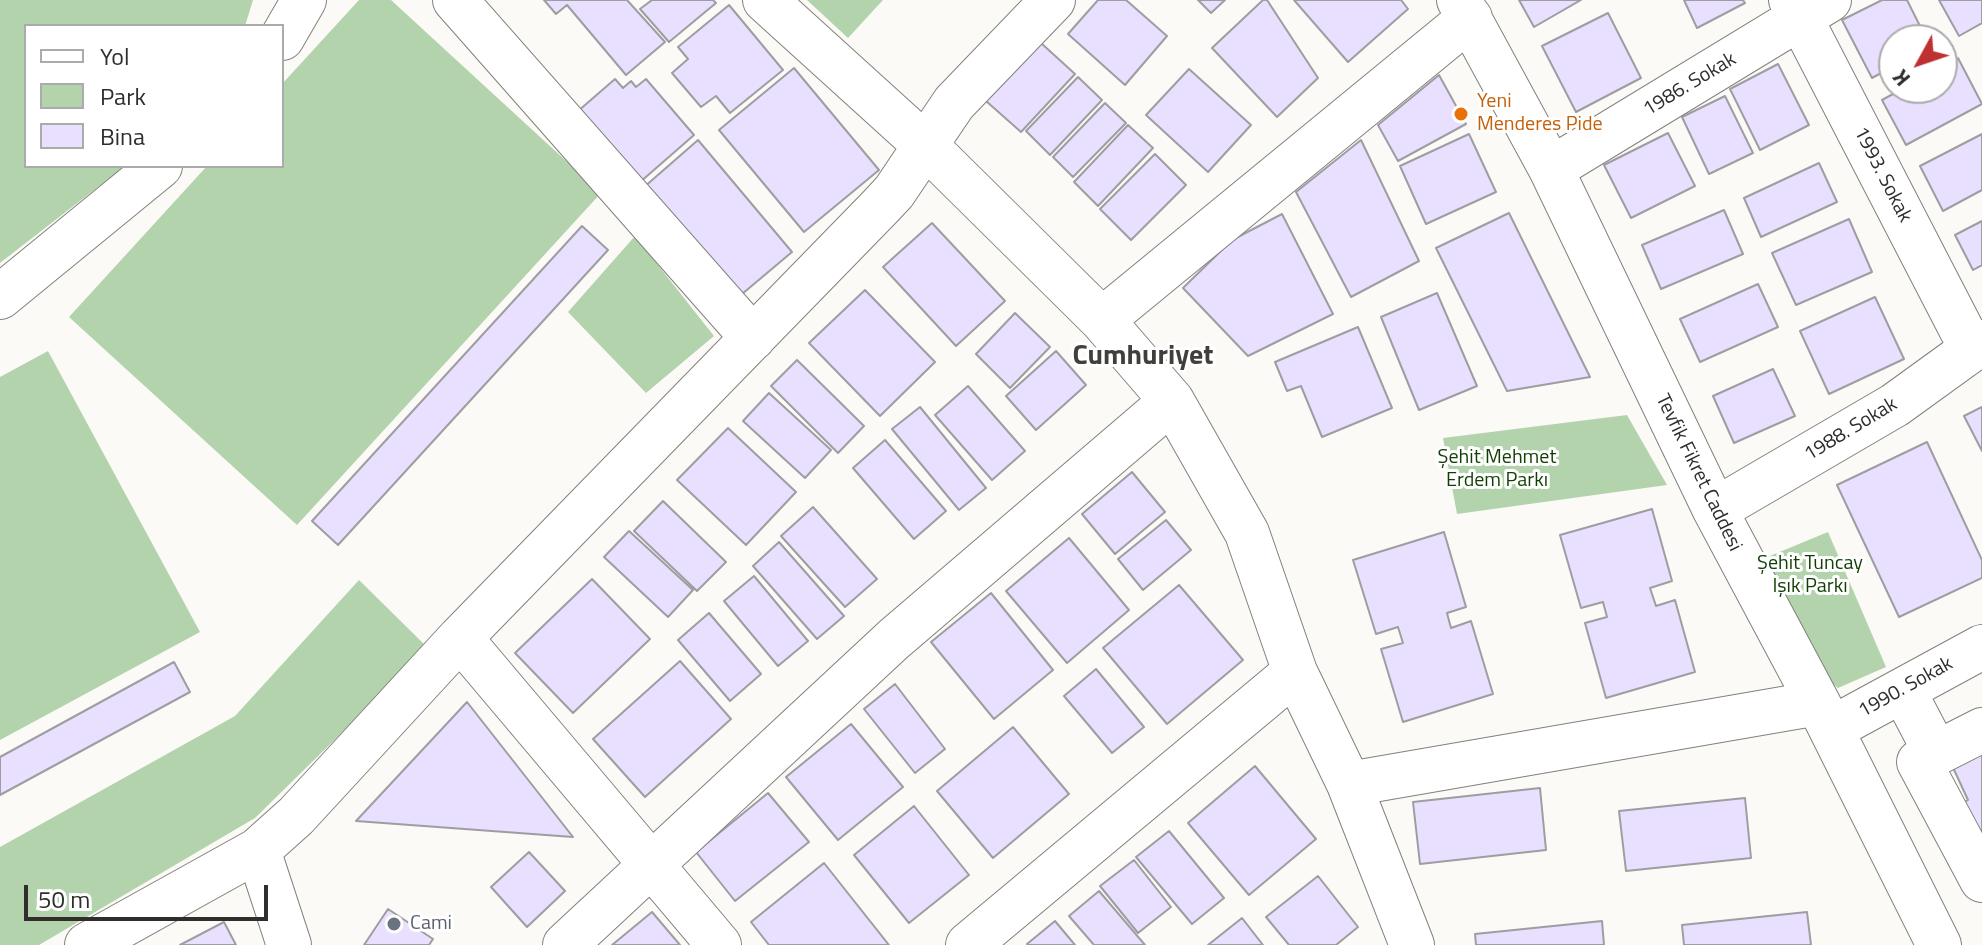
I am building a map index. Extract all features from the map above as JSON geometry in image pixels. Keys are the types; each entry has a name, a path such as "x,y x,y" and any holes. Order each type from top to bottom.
{"street":[{"path":"284,35 304,0"},
{"path":"455,0 753,338"},
{"path":"765,0 926,146 1102,320 1172,401 1247,533 1295,672 1349,784 1407,943"},
{"path":"87,945 258,850 296,816 460,638 894,192 954,103 1053,0"},
{"name":"1986. Sokak","path":"1551,169 1807,6"},
{"name":"1993. Sokak","path":"1807,6 1977,346"},
{"path":"1102,320 1464,9"},
{"name":"Tevfik Fikret Caddesi","path":"1464,9 1551,169 1715,510 1824,716 1939,945"},
{"path":"0,297 158,168"},
{"name":"1988. Sokak","path":"1715,510 1895,405 1977,346"},
{"path":"565,945 894,639 1172,401"},
{"path":"460,638 719,945"},
{"name":"1990. Sokak","path":"1349,784 1824,716 1903,690 1982,647"},
{"path":"968,945 1295,672"},
{"path":"1903,690 1936,753"},
{"path":"1982,730 1919,762 1982,880"},
{"path":"258,850 289,945"}],"green space":[{"path":"0,0 253,0 246,24 24,24 24,168 122,168 0,263"},
{"path":"359,0 391,0 601,193 297,525 69,317 205,168 284,168 284,82"},
{"path":"807,0 883,0 848,38"},
{"path":"635,236 714,336 646,393 568,312"},
{"path":"48,351 200,632 0,740 0,377"},
{"name":"Şehit Mehmet Erdem Parkı","path":"1627,415 1667,485 1457,514 1443,438"},
{"name":"Şehit Tuncay Işık Parkı","path":"1828,532 1886,667 1838,688 1823,677 1765,558"},
{"path":"359,580 428,648 255,818 39,945 0,945 0,847 235,716"}],"building":[{"path":"544,0 627,0 665,42 626,75 567,5 556,14"},
{"path":"652,0 713,0 716,3 669,42 640,9"},
{"path":"1098,0 1126,0 1167,36 1125,85 1068,34"},
{"path":"1198,0 1225,0 1211,13"},
{"path":"1263,0 1267,0 1318,78 1277,117 1212,48"},
{"path":"1294,0 1401,0 1408,9 1348,62"},
{"path":"1519,0 1581,0 1534,27"},
{"path":"1684,0 1743,0 1745,3 1697,28"},
{"path":"1882,0 1907,0 1919,24 1878,24 1878,75 1872,78 1842,20"},
{"path":"1939,0 1982,0 1982,23 1959,36 1958,24 1952,24"},
{"path":"729,5 783,70 730,113 716,96 701,107 672,73 688,59 678,47"},
{"path":"1608,13 1641,78 1576,112 1542,46"},
{"path":"1041,43 1075,74 1021,132 986,101"},
{"path":"1958,58 1982,104 1906,145 1884,104 1958,104"},
{"path":"1778,64 1809,125 1760,150 1730,89"},
{"path":"794,68 879,170 804,232 719,130"},
{"path":"1189,69 1251,125 1208,172 1146,115"},
{"path":"1439,75 1466,124 1398,161 1378,125"},
{"path":"1078,77 1102,100 1050,155 1026,131"},
{"path":"615,79 623,88 631,81 636,87 646,79 694,135 631,190 570,118"},
{"path":"1725,96 1753,153 1709,174 1682,117"},
{"path":"1105,103 1126,123 1073,177 1053,157"},
{"path":"1128,125 1153,148 1098,206 1074,182"},
{"path":"1668,133 1695,186 1631,218 1604,165"},
{"path":"1469,134 1496,192 1426,224 1400,166"},
{"path":"1982,134 1982,190 1943,211 1920,166"},
{"path":"698,140 792,252 729,305 635,195"},
{"path":"1361,140 1419,261 1351,297 1296,192"},
{"path":"1155,154 1186,185 1131,240 1100,209"},
{"path":"1819,163 1837,202 1761,237 1744,198"},
{"path":"1724,210 1743,254 1661,289 1642,245"},
{"path":"1509,213 1590,377 1507,391 1436,248"},
{"path":"1282,214 1333,314 1248,356 1183,288 1232,240"},
{"path":"1849,219 1872,272 1796,305 1772,253"},
{"path":"1982,221 1982,265 1973,270 1955,235"},
{"path":"932,223 1005,301 956,346 883,267"},
{"path":"582,226 608,250 338,545 312,521"},
{"path":"1758,284 1778,327 1700,362 1680,319"},
{"path":"865,290 935,362 880,416 809,343"},
{"path":"1437,293 1477,386 1419,410 1381,317"},
{"path":"1875,297 1904,359 1829,394 1800,331"},
{"path":"1015,313 1050,347 1010,388 976,354"},
{"path":"1358,327 1392,408 1322,437 1301,386 1287,391 1275,362"},
{"path":"1056,351 1086,385 1036,430 1006,396"},
{"path":"797,360 864,426 838,453 771,386"},
{"path":"1773,369 1795,416 1734,443 1713,396"},
{"path":"968,386 1025,451 992,480 935,415"},
{"path":"769,393 831,450 805,478 743,421"},
{"path":"920,407 986,488 959,510 892,429"},
{"path":"1982,407 1982,451 1964,416"},
{"path":"728,428 796,492 746,545 677,480"},
{"path":"885,440 946,511 914,539 853,468"},
{"path":"1927,442 1982,560 1982,578 1899,617 1837,485"},
{"path":"1132,472 1165,512 1115,554 1082,514"},
{"path":"663,501 726,562 697,591 634,531"},
{"path":"813,507 877,579 845,607 781,536"},
{"path":"1652,509 1672,581 1650,588 1656,606 1675,600 1695,672 1606,698 1585,623 1607,617 1603,602 1581,608 1560,535"},
{"path":"1166,520 1191,550 1143,590 1118,559"},
{"path":"629,531 693,590 668,617 604,557"},
{"path":"1444,532 1466,607 1447,613 1451,628 1471,621 1493,694 1403,722 1381,649 1403,643 1398,627 1376,634 1353,560"},
{"path":"1069,538 1129,610 1067,663 1006,591"},
{"path":"779,542 844,616 817,639 753,566"},
{"path":"754,576 808,641 778,666 724,601"},
{"path":"592,579 650,639 573,713 515,653"},
{"path":"1179,585 1243,660 1167,724 1103,648"},
{"path":"991,593 1053,670 994,719 931,642"},
{"path":"709,613 761,674 730,701 678,640"},
{"path":"680,661 731,719 645,797 593,739"},
{"path":"174,662 190,692 0,795 0,757"},
{"path":"1096,669 1144,727 1112,753 1064,696"},
{"path":"895,684 945,749 915,773 864,709"},
{"path":"467,702 573,837 356,821"},
{"path":"851,724 903,787 838,840 786,777"},
{"path":"1013,727 1069,794 993,858 937,791"},
{"path":"1982,744 1982,868 1952,809 1968,800 1950,761"},
{"path":"1255,766 1316,839 1249,895 1188,823"},
{"path":"1540,788 1546,850 1420,864 1413,802"},
{"path":"768,793 809,842 735,901 696,852"},
{"path":"1745,798 1751,858 1626,871 1619,811"},
{"path":"914,806 969,875 909,923 854,855"},
{"path":"1169,831 1224,898 1192,924 1136,857"},
{"path":"529,852 565,891 527,927 491,887"},
{"path":"1134,860 1171,907 1138,933 1100,886"},
{"path":"824,863 889,945 769,945 751,922"},
{"path":"1318,876 1358,927 1336,945 1289,945 1266,917"},
{"path":"1099,891 1145,945 1094,945 1069,916"},
{"name":"Cami","path":"388,909 433,939 429,945 364,945"},
{"path":"652,912 680,945 612,945"},
{"path":"1807,912 1811,945 1684,945 1682,925"},
{"path":"1242,918 1263,945 1208,945"},
{"path":"1055,921 1075,945 1027,945 1027,944"},
{"path":"1602,921 1604,945 1476,945 1475,934"},
{"path":"224,922 236,945 180,945"}],"place":[{"name":"Yeni Menderes Pide","path":"1461,114"},
{"name":"Cami","path":"394,924"}],"district":[{"name":"Cumhuriyet","path":"1143,357"}]}
